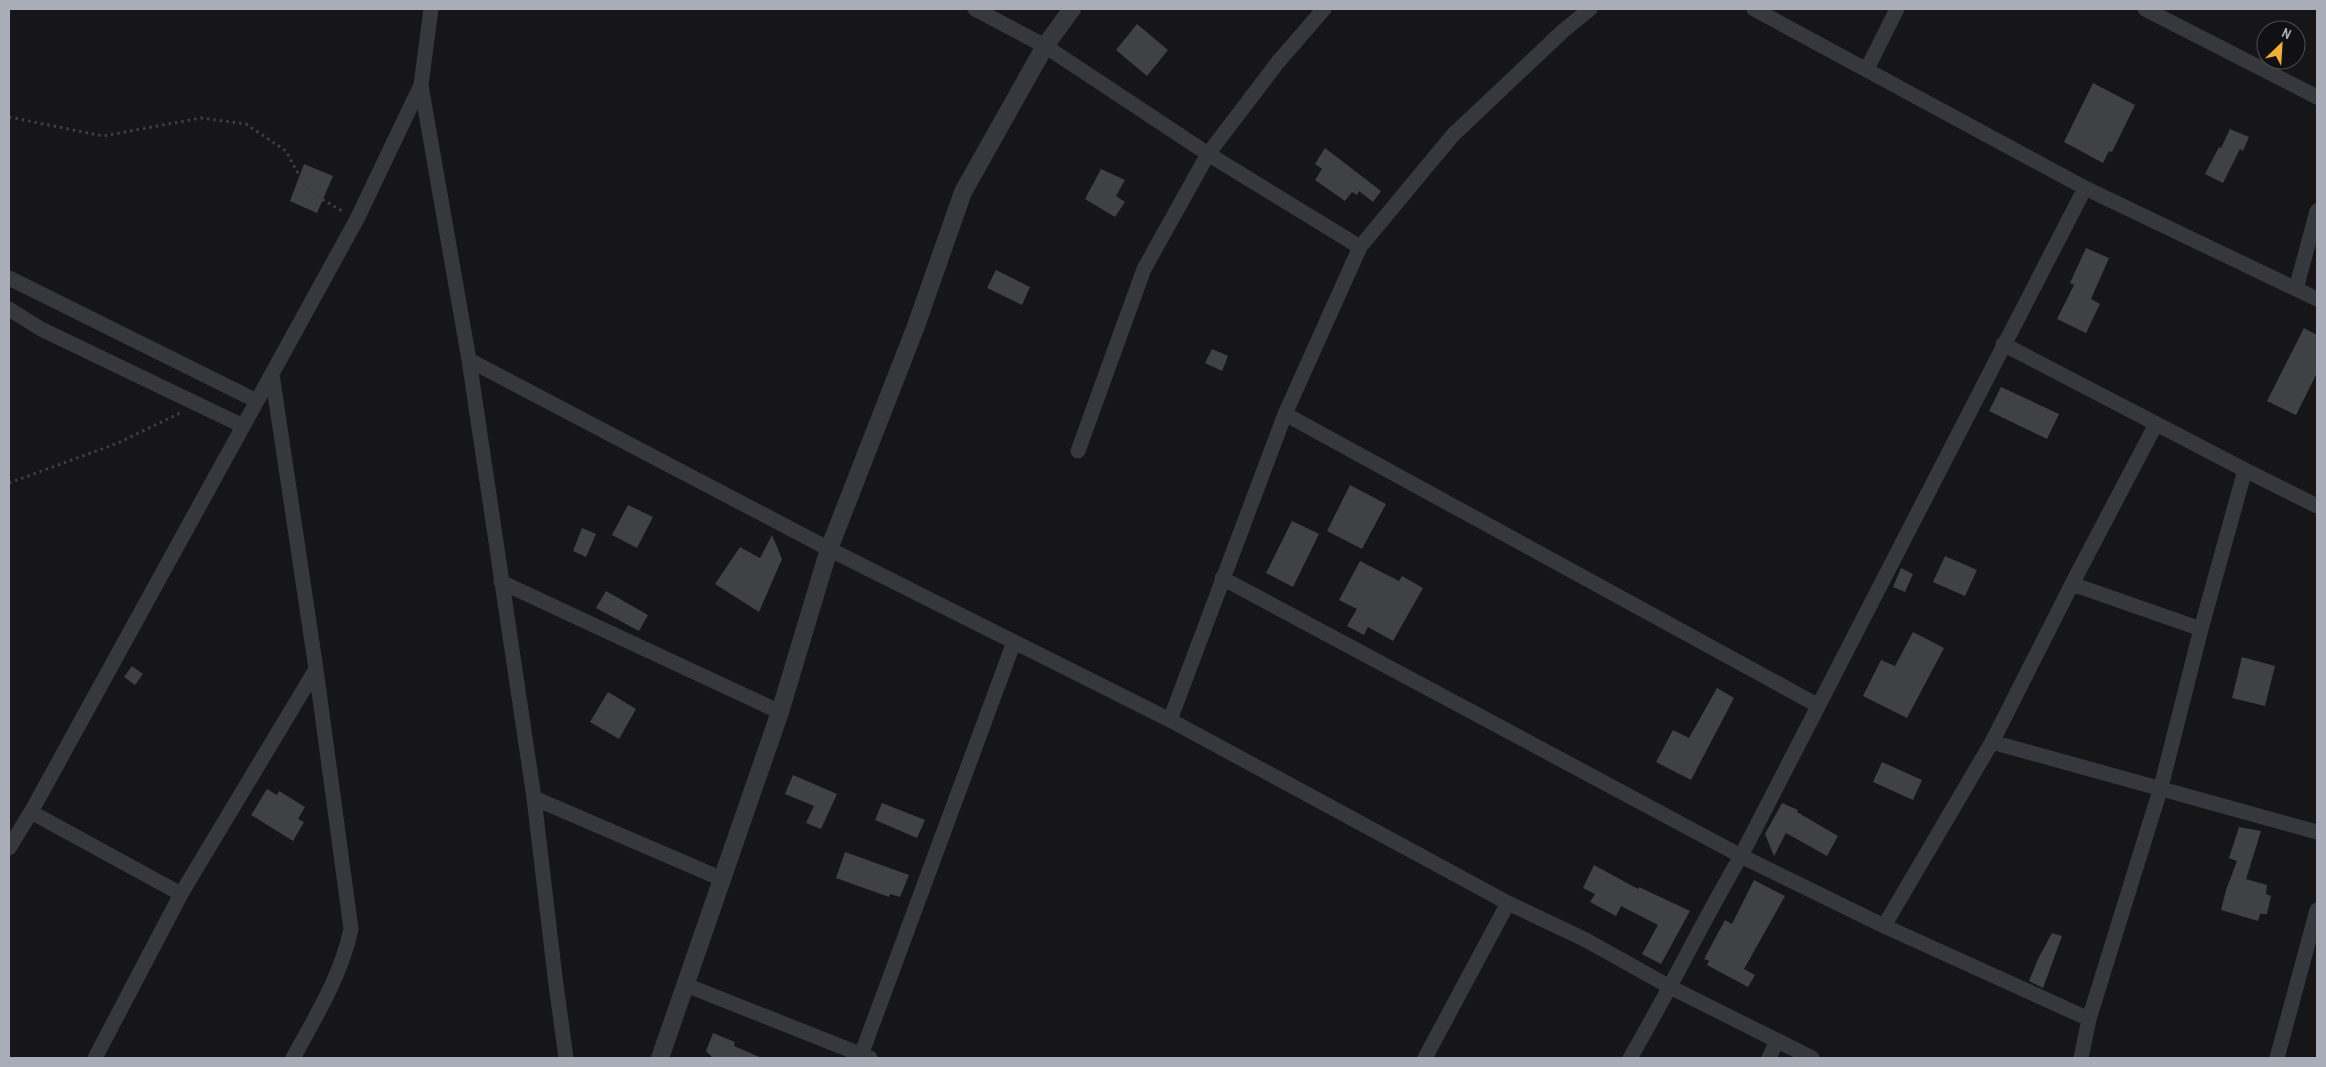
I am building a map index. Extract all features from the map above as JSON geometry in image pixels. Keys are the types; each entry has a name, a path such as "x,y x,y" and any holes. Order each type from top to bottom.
{"street":[{"path":"431,9 422,85 469,360 534,798 566,1058"},
{"path":"975,9 1046,46 1208,154 1360,247"},
{"path":"660,1058 780,712 829,549 916,326 962,192 1046,46 1072,9"},
{"path":"1078,451 1144,269 1208,154 1278,62 1324,9"},
{"path":"1170,720 1285,414 1360,247 1453,135 1563,31 1590,9"},
{"path":"1754,9 2085,188 2317,299"},
{"path":"1867,69 1898,9"},
{"path":"2145,9 2317,97"},
{"path":"9,848 31,812 357,219 422,85"},
{"path":"1630,1058 1670,987 1708,912 1741,856 1817,705 2085,188"},
{"path":"2296,289 2317,211"},
{"path":"9,278 257,401"},
{"path":"9,309 41,329 243,426"},
{"path":"2003,344 2317,506"},
{"path":"469,360 829,549 1170,720 1508,903 1586,940 1670,987 1812,1058"},
{"path":"272,374 316,669 352,930 338,976 293,1058"},
{"path":"1285,414 1817,705"},
{"path":"1884,926 1992,742 2156,424"},
{"path":"2081,1058 2089,1019 2160,787 2200,629 2245,470"},
{"path":"1222,578 1741,856 1884,926 2089,1019"},
{"path":"501,582 780,712"},
{"path":"2072,584 2200,629"},
{"path":"686,985 864,1057 1014,642"},
{"path":"95,1058 181,894 316,669"},
{"path":"1992,742 2317,832"},
{"path":"534,798 722,879"},
{"path":"31,812 181,894"},
{"path":"1425,1058 1508,903"},
{"path":"2277,1058 2317,910"},
{"path":"1769,1058 1777,1041"}],"path":[{"path":"9,117 103,136 201,118 246,124 286,151 305,186 320,198 357,219"},
{"path":"9,483 118,442 160,424 196,404"}],"building":[{"path":"1137,24 1168,50 1147,76 1116,50"},
{"path":"2093,83 2135,105 2112,152 2109,151 2103,163 2064,142"},
{"path":"2230,129 2249,137 2243,151 2240,149 2223,183 2205,174"},
{"path":"1325,148 1381,191 1373,202 1359,191 1357,195 1352,192 1345,201 1315,180 1322,169 1315,164"},
{"path":"304,164 333,176 317,213 290,201"},
{"path":"1101,169 1125,180 1116,196 1125,202 1115,217 1085,199"},
{"path":"2086,248 2109,258 2091,299 2100,304 2086,333 2057,319 2074,285 2070,283"},
{"path":"996,270 1030,287 1022,305 987,288"},
{"path":"2304,328 2317,335 2317,373 2296,415 2267,401"},
{"path":"1212,349 1228,356 1222,371 1205,363"},
{"path":"2001,387 2059,414 2047,439 1989,411"},
{"path":"1350,485 1386,504 1362,549 1327,531"},
{"path":"628,505 653,517 637,548 612,535"},
{"path":"1292,521 1319,534 1293,587 1266,573"},
{"path":"582,528 596,534 586,557 573,551"},
{"path":"772,535 782,559 759,612 715,584 740,547 760,558"},
{"path":"1945,556 1977,570 1965,596 1933,582"},
{"path":"1360,561 1399,581 1402,576 1423,588 1393,641 1368,627 1364,635 1347,626 1357,609 1339,600"},
{"path":"1901,568 1913,574 1905,592 1893,587"},
{"path":"606,591 648,615 639,631 596,608"},
{"path":"1913,632 1944,648 1907,718 1863,696 1881,660 1895,666"},
{"path":"2242,657 2275,666 2265,706 2232,698"},
{"path":"132,666 143,674 135,685 124,677"},
{"path":"1717,688 1734,698 1691,780 1656,762 1673,730 1689,738"},
{"path":"608,692 636,709 619,739 590,722"},
{"path":"1882,762 1922,780 1913,800 1873,782"},
{"path":"793,775 837,794 821,829 806,823 814,806 785,794"},
{"path":"267,789 277,795 279,791 305,807 298,819 304,822 293,841 251,815"},
{"path":"882,803 925,820 917,838 875,820"},
{"path":"1782,803 1798,810 1797,812 1838,836 1827,856 1786,833 1774,856 1765,834"},
{"path":"2239,827 2261,831 2246,879 2267,885 2266,894 2271,896 2267,914 2260,914 2258,921 2221,910 2237,861 2229,858"},
{"path":"845,852 909,875 900,897 890,894 889,897 836,878"},
{"path":"1594,865 1638,889 1639,887 1690,911 1661,964 1642,954 1658,925 1621,906 1616,916 1590,902 1595,894 1583,888"},
{"path":"1754,880 1785,896 1744,969 1755,975 1748,987 1707,965 1709,961 1704,959 1725,920 1732,924"},
{"path":"2052,933 2062,936 2043,988 2029,981"},
{"path":"713,1033 735,1042 734,1046 762,1058 713,1058 706,1051"}]}
